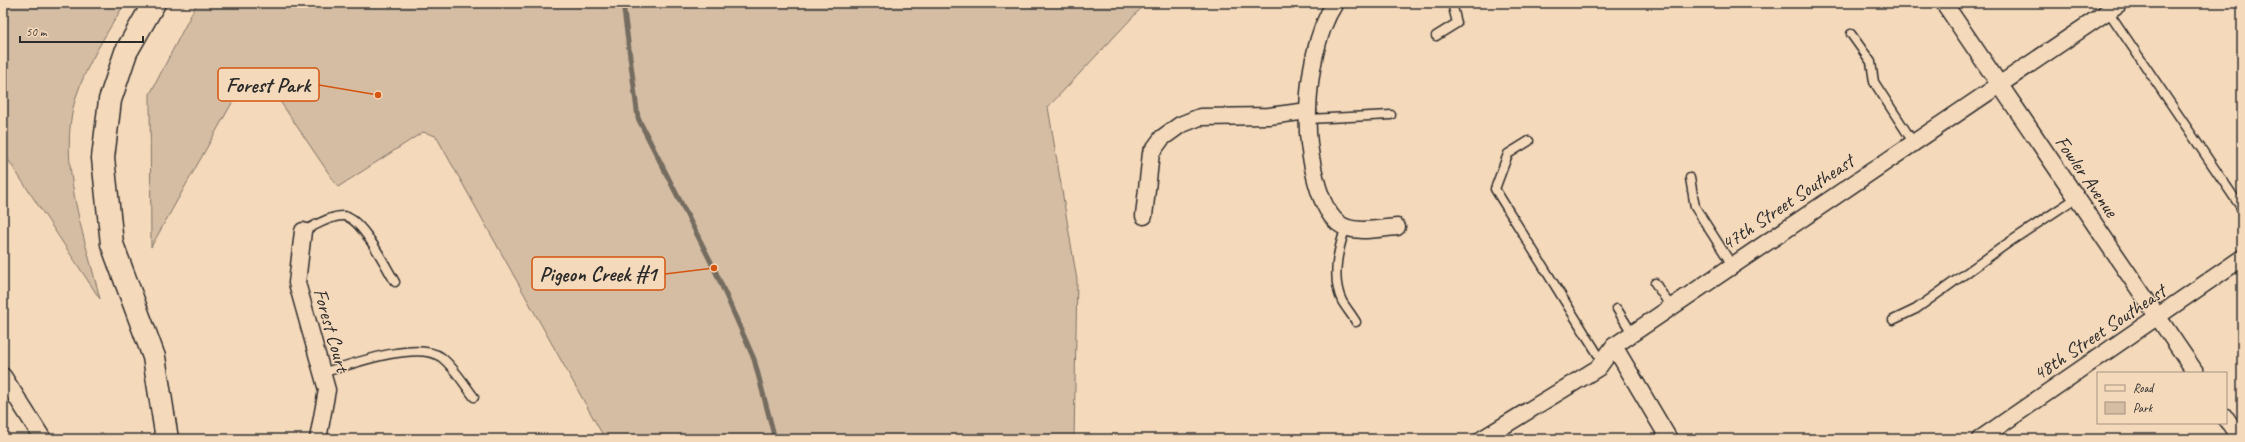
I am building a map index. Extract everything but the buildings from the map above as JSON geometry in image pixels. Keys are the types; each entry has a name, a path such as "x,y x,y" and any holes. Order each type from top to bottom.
{"main road":[{"path":"154,3 126,52 110,100 103,158 112,244 154,356 166,439"}],"street":[{"path":"1335,3 1328,14 1314,60 1308,115 1316,181 1325,207 1338,223 1352,229 1397,227"},
{"name":"Fowler Avenue","path":"1944,3 2195,372"},
{"name":"47th Street Southeast","path":"1482,439 1598,368 1614,346 1632,333 2112,6"},
{"path":"1144,216 1151,153 1162,138 1180,125 1200,117 1308,115"},
{"name":"Forest Court","path":"303,231 297,283 327,390 318,439"},
{"name":"48th Street Southeast","path":"1980,439 2242,258"},
{"path":"1614,346 1670,439"},
{"path":"3,376 43,439"},
{"path":"2227,420 2240,439"}],"lane":[{"path":"1436,36 1457,23 1452,3"},
{"path":"2112,6 2242,209"},
{"path":"1852,34 1871,62 1874,82 1913,142"},
{"path":"1308,115 1391,115"},
{"path":"1529,141 1508,154 1495,190 1602,361"},
{"path":"1690,178 1695,208 1732,265"},
{"path":"1893,320 1916,309 2008,243 2076,198"},
{"path":"303,231 331,218 344,216 352,219 360,227 395,282"},
{"path":"1346,227 1339,246 1337,276 1342,300 1356,322"},
{"path":"1655,283 1671,307"},
{"path":"1617,309 1632,333"},
{"path":"322,373 366,360 408,352 427,352 440,357 451,367 474,398"}],"green space":[{"path":"3,3 125,3 98,48 86,72 76,97 71,121 69,147 75,199 100,299 3,152"},
{"path":"197,3 1146,3 1048,107 1077,280 1074,439 605,439 436,136 423,132 338,187 269,85 246,78 151,247 150,94"}],"waterway":[{"path":"623,3 638,118 714,268 754,359 775,439"}],"place":[{"name":"Forest Park","path":"378,95"},
{"name":"Pigeon Creek #1","path":"714,268"}]}
